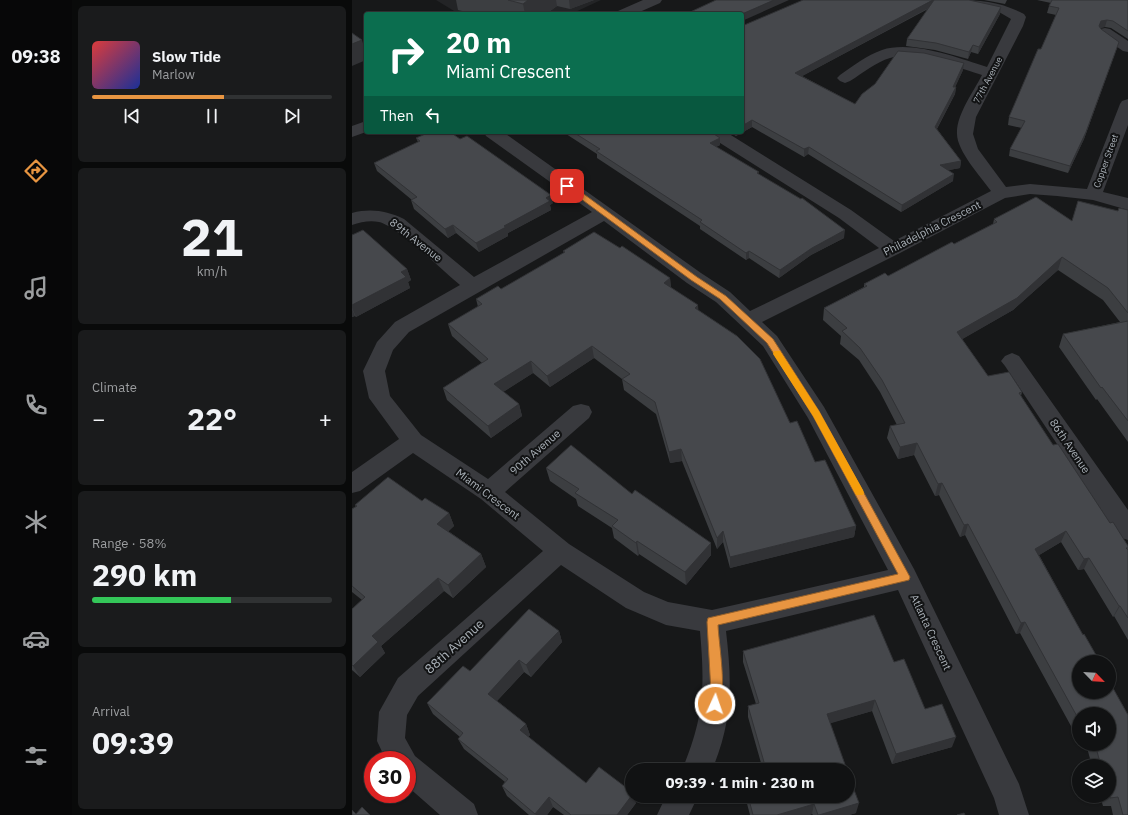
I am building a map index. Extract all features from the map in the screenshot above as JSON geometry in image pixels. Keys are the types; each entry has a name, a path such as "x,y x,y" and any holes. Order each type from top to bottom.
{"street":[{"path":"628,12 655,0"},
{"name":"77th Avenue","path":"963,0 1004,9 1019,17 1016,26 968,117 965,134 970,149 1001,193"},
{"path":"1105,32 1128,48"},
{"path":"845,78 881,56 889,53 902,52 917,53 992,73"},
{"name":"Copper Street","path":"1093,195 1124,122 1128,104"},
{"path":"352,132 364,127"},
{"name":"Atlanta Crescent","path":"495,134 723,298 770,341 816,413 905,577 1008,795 1014,815"},
{"path":"718,134 845,214 893,249"},
{"name":"Philadelphia Crescent","path":"748,320 893,249 1001,193 1030,189 1093,195 1128,204"},
{"name":"Miami Crescent","path":"605,213 402,327 384,347 374,370 380,398 413,441 489,492 560,551 635,600 666,613 712,622 905,577"},
{"name":"89th Avenue","path":"352,219 374,215 386,217 398,223 473,286"},
{"name":"86th Avenue","path":"1012,361 1128,530"},
{"name":"90th Avenue","path":"489,492 581,412"},
{"path":"352,484 413,441"},
{"name":"88th Avenue","path":"397,751 391,741 393,712 408,687 560,551"},
{"path":"700,763 708,742 717,692 712,622"},
{"path":"416,775 463,815"},
{"path":"672,815 679,803"}],"shaded area":[{"path":"436,0 601,0 575,12 456,12"}],"building":[{"path":"508,0 528,0 523,4"},
{"path":"716,0 774,0 744,13 690,12"},
{"path":"803,0 933,0 795,73 855,104 862,94 875,84 898,51 924,53 964,63 953,87 956,87 935,127 961,161 940,165 954,174 902,205 809,147 804,149 752,120 744,125 744,25"},
{"path":"934,0 969,0 1001,7 979,47 973,45 969,52 936,43 907,39"},
{"path":"1052,0 1128,0 1128,31 1113,21 1101,21 1099,26 1119,42 1086,132 1070,166 1010,149 1025,121 1009,117 1038,49 1041,49 1059,8 1049,6"},
{"path":"352,33 362,40 352,44"},
{"path":"425,134 453,134 460,139 467,136 551,195 546,198 550,201 476,243 453,225 445,229 411,200 417,197 374,163 420,141 416,138"},
{"path":"576,134 714,134 720,138 710,143 759,172 757,173 801,199 802,198 845,230 812,248 780,270 749,251 746,253 700,222 702,220 596,151 600,149"},
{"path":"1036,197 1072,221 1078,201 1118,211 1119,208 1128,210 1128,313 1108,288 1062,257 1017,298 957,332 988,376 1009,372 1022,392 1019,393 1053,445 1058,444 1110,523 1113,522 1128,546 1128,548 1126,548 1128,550 1128,618 1089,558 1084,559 1066,531 1035,549 1083,635 1084,634 1096,655 1072,655 1072,699 1116,699 1116,694 1128,715 1128,815 1123,815 1118,797 1116,797 1116,759 1099,759 1097,751 1116,751 1116,707 1072,707 1025,622 1021,623 968,524 964,525 942,483 938,484 917,443 900,447 890,426 905,423 882,380 860,348 842,331 847,328 824,308 867,286 864,284 885,273 888,276 952,242 954,244 997,222 994,219"},
{"path":"363,230 407,269 401,272 406,277 352,305 352,235"},
{"path":"594,232 620,248 622,246 670,278 664,283 698,305 695,308 737,336 760,359 790,423 797,421 815,462 825,460 856,526 730,557 723,531 717,538 681,449 669,452 655,402 622,379 630,374 592,346 547,376 531,361 494,384 519,404 488,426 443,388 488,359 448,324 482,304 476,299 498,286 501,289 565,252 563,251"},
{"path":"1128,321 1128,421 1102,387 1101,388 1063,334"},
{"path":"571,445 632,494 635,490 711,543 685,572 637,541 636,543 612,526 618,520 575,493 579,489 546,468"},
{"path":"388,477 422,501 425,498 449,513 437,524 481,554 448,585 438,578 372,636 378,642 353,666 352,609 365,597 352,586 352,509"},
{"path":"529,609 559,631 526,665 519,660 488,694 526,724 520,730 586,783 599,767 625,787 626,803 617,815 571,815 549,797 535,814 502,786 508,779 458,739 463,733 427,703 463,666 470,671"},
{"path":"874,615 894,662 904,659 925,709 942,704 956,737 896,754 875,700 827,714 844,763 764,763 748,706 759,703 743,651"},
{"path":"855,792 859,803 819,815 814,804 777,815 753,815 750,803 855,803"},
{"path":"362,807 370,815 352,815 352,810 356,814"}],"slow traffic":[{"path":"777,354 816,413 860,493"}],"route":[{"path":"567,186 723,298 770,341 816,413 905,577 712,622 717,692 715,704"}]}
